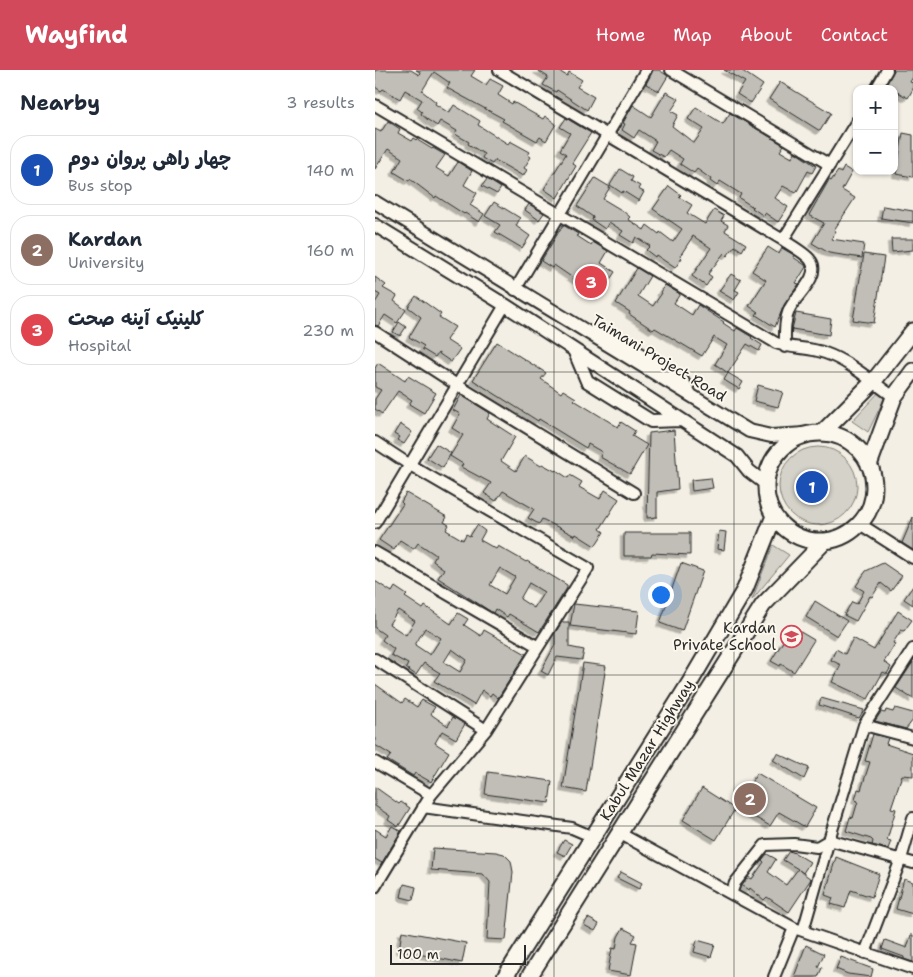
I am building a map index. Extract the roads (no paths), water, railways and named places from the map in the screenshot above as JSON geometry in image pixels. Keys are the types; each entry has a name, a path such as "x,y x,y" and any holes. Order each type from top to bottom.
{"highway":[{"path":"823,432 873,382 913,331"},
{"path":"869,465 894,397 913,371"},
{"path":"823,432 842,437 858,448 869,465 874,485 871,506 860,524 844,535 825,541 805,539 788,530 774,516 767,501 766,484 772,462 786,444 806,434 823,432"},
{"name":"Kabul Mazar Highway","path":"505,977 745,590 774,516"},
{"name":"Kabul Mazar Highway","path":"529,977 763,605 825,541"}],"main road":[{"name":"Taimani Project Road","path":"375,202 515,290 749,431 771,436 806,434"},
{"path":"375,225 505,305 737,456 749,470 766,484"},
{"path":"575,350 587,381 651,421 681,420"}],"street":[{"path":"499,70 783,240 811,260 814,268 809,282 789,308 784,330 785,346"},
{"path":"515,290 646,70"},
{"path":"671,70 830,165"},
{"path":"878,85 887,70"},
{"path":"375,105 776,343 785,346 810,348 827,353 844,361 894,397"},
{"path":"783,240 853,127"},
{"path":"375,523 505,305"},
{"path":"375,332 634,493"},
{"path":"375,442 410,465 588,568 537,646 486,730 431,795 378,873 375,887"},
{"path":"860,524 913,558"},
{"path":"375,552 537,646"},
{"path":"774,977 799,929 865,725 913,649"},
{"path":"375,659 486,730"},
{"path":"865,725 913,738"},
{"path":"375,762 431,795"},
{"path":"423,807 572,828 593,837"},
{"path":"865,953 901,859 913,818"},
{"path":"619,833 799,929 913,969"},
{"path":"731,894 735,883 765,845 794,844 817,847 829,840 913,863"}],"place":[{"name":"کلینیک آینه صحت","path":"591,282"},
{"name":"چهار راهی پروان دوم","path":"812,487"},
{"name":"Kardan Private School","path":"792,637"},
{"name":"Kardan","path":"750,799"}]}
